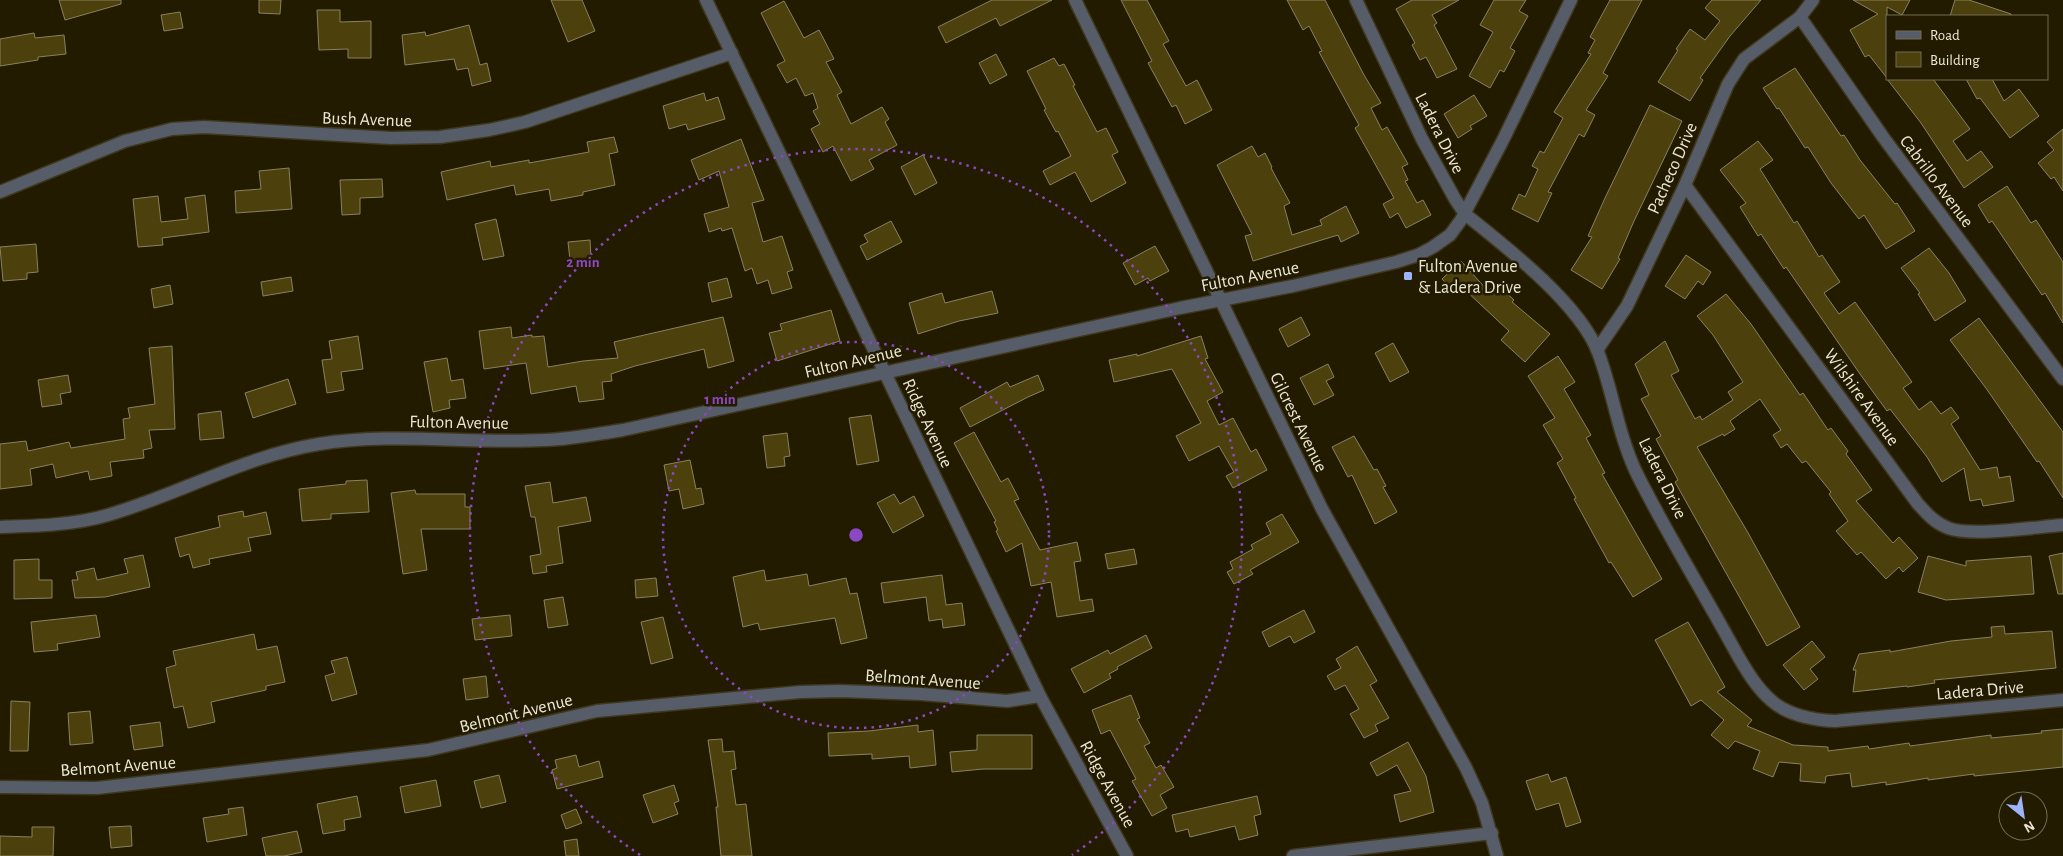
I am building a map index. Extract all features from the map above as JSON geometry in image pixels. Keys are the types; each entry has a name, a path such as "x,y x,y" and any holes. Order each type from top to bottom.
{"street":[{"name":"Ridge Avenue","path":"706,0 1040,696 1127,856"},
{"name":"Gilcrest Avenue","path":"1075,0 1322,509 1466,768 1482,803 1497,856"},
{"name":"Ladera Drive","path":"1356,0 1422,139 1455,200 1465,214 1548,285 1569,307 1597,350 1622,434 1637,473 1750,677 1764,696 1774,704 1802,717 1835,721 2063,700"},
{"name":"Fulton Avenue","path":"0,527 82,521 106,516 152,500 246,462 271,454 317,444 382,437 512,440 579,438 664,421 885,371 1302,284 1418,255 1433,248 1450,235 1465,214 1571,0"},
{"path":"1800,17 1812,0"},
{"name":"Pacheco Drive","path":"1597,350 1628,306 1685,185 1728,84 1744,59 1800,17"},
{"name":"Cabrillo Avenue","path":"1800,17 1882,137 2063,379"},
{"name":"Bush Avenue","path":"0,192 125,141 172,129 204,127 391,138 440,137 489,130 526,122 732,53"},
{"name":"Wilshire Avenue","path":"1685,185 1918,504 1932,519 1948,528 1965,532 2063,525"},
{"name":"Belmont Avenue","path":"0,786 96,788 420,751 457,745 597,711 800,692 840,691 921,694 1007,701 1040,696"},
{"path":"1293,856 1492,833"}],"building":[{"path":"59,0 121,0 121,4 65,20"},
{"path":"259,0 281,0 280,14 259,13"},
{"path":"551,0 582,0 595,31 568,42"},
{"path":"992,0 1052,0 1000,26 996,18 946,43 938,27"},
{"path":"1121,0 1147,0 1169,41 1163,44 1186,86 1197,80 1212,110 1185,124 1176,105 1172,107 1148,63 1152,61"},
{"path":"1287,0 1325,0 1364,75 1381,103 1371,108 1382,130 1387,127 1408,164 1402,167 1408,180 1405,181 1417,203 1423,200 1431,215 1406,228 1398,213 1390,218 1383,204 1394,198 1355,128 1359,125 1319,52 1322,51 1309,26 1303,30"},
{"path":"1412,0 1459,0 1432,15 1437,23 1434,25 1457,69 1437,78 1426,57 1420,60 1412,45 1415,43 1396,9"},
{"path":"1494,0 1526,0 1519,11 1528,16 1510,48 1515,51 1504,72 1500,70 1490,88 1469,76 1493,32 1480,25"},
{"path":"1610,0 1642,0 1603,73 1608,76 1586,110 1595,115 1584,137 1579,134 1548,192 1552,193 1538,222 1512,209 1519,194 1525,197 1538,169 1532,166 1540,151 1544,153 1563,118 1554,112 1591,54 1588,53 1595,40 1590,37"},
{"path":"1712,0 1761,0 1730,36 1700,78 1703,80 1690,101 1658,82 1678,50 1676,49 1690,29 1705,40 1720,21 1705,8"},
{"path":"1853,0 1910,0 1902,15 1887,7 1886,77 1869,55 1865,57 1850,30 1878,14"},
{"path":"1955,0 1969,0 2011,14 2011,15 1950,15"},
{"path":"784,1 804,38 819,30 834,59 826,62 842,92 837,95 851,124 882,107 889,119 885,122 897,145 869,160 874,169 851,181 833,146 823,152 811,129 820,124 813,111 818,108 813,93 805,96 796,78 787,83 777,65 785,61 761,13"},
{"path":"317,10 340,10 340,22 371,21 371,58 348,58 348,49 319,50"},
{"path":"180,12 183,28 164,31 161,15"},
{"path":"469,25 480,65 487,63 491,81 472,86 468,68 457,70 454,59 405,65 402,35 425,32 426,36"},
{"path":"34,33 35,38 64,35 66,54 38,57 38,60 0,66 0,39"},
{"path":"996,54 1007,75 990,84 979,63"},
{"path":"1054,58 1059,66 1064,64 1075,85 1073,86 1097,132 1106,128 1118,152 1112,155 1126,183 1091,202 1075,172 1050,185 1043,171 1071,156 1044,110 1046,109 1027,71"},
{"path":"1795,68 1841,136 1844,135 1860,160 1895,204 1897,203 1915,231 1886,249 1864,215 1859,219 1831,183 1808,147 1805,148 1779,108 1777,109 1763,88"},
{"path":"1888,80 1934,80 1970,129 1953,141 1967,161 1981,151 1993,167 1964,188 1921,123"},
{"path":"1967,80 1993,80 2004,101 2019,89 2039,116 2010,138 1980,98 1977,99"},
{"path":"704,93 706,101 718,97 725,119 688,130 686,124 669,129 663,106"},
{"path":"1474,95 1487,116 1470,126 1472,129 1458,138 1444,114"},
{"path":"1650,105 1682,121 1634,221 1618,258 1620,259 1602,289 1571,270 1592,237 1588,236"},
{"path":"2063,129 2063,191 2054,177 2051,179 2038,163 2054,150 2047,142"},
{"path":"614,137 618,152 609,154 615,185 583,192 583,195 551,201 549,189 516,195 514,185 447,200 441,172 490,161 491,167 529,160 529,163 589,152 587,142"},
{"path":"741,139 764,200 752,203 763,242 782,236 793,270 787,272 792,288 772,294 768,280 757,284 752,268 745,271 732,228 722,231 721,228 709,232 704,214 729,207 719,171 699,180 691,160"},
{"path":"1758,141 1773,160 1760,169 1794,223 1797,221 1819,257 1822,255 1840,282 1824,293 1839,314 1855,302 1912,382 1903,388 1919,410 1931,401 1941,414 1951,407 1959,418 1951,424 1980,470 1997,467 1999,478 2010,476 2014,501 1983,506 1981,499 1970,501 1964,468 1942,482 1927,457 1890,409 1887,411 1860,374 1786,267 1784,269 1761,234 1758,236 1740,207 1746,203 1720,170"},
{"path":"1252,146 1258,157 1265,153 1290,203 1284,206 1292,235 1322,225 1320,220 1346,206 1359,233 1341,242 1338,235 1253,261 1245,236 1252,234 1217,165"},
{"path":"923,155 937,183 915,195 901,167"},
{"path":"289,168 292,209 236,213 235,191 261,189 259,171"},
{"path":"382,179 383,197 360,198 360,214 342,215 340,180"},
{"path":"2007,186 2031,223 2036,220 2063,262 2063,323 2045,293 2042,295 1992,221 1989,223 1978,205"},
{"path":"205,195 209,232 162,238 163,245 138,247 133,199 158,196 161,222 188,219 185,198"},
{"path":"496,219 504,256 483,260 475,224"},
{"path":"891,221 902,242 867,260 860,246 868,242 864,235"},
{"path":"590,240 591,259 570,260 568,242"},
{"path":"36,244 38,272 27,273 27,279 3,281 0,247"},
{"path":"1155,246 1169,271 1150,281 1148,278 1135,285 1123,263"},
{"path":"1929,248 1949,273 1966,301 1935,321 1918,294 1920,293 1901,268"},
{"path":"1686,255 1711,272 1703,285 1698,281 1685,299 1665,286"},
{"path":"1461,261 1488,291 1496,283 1514,300 1512,302 1550,334 1525,362 1501,340 1509,331 1464,289 1457,295 1442,279"},
{"path":"291,277 293,291 263,296 261,282"},
{"path":"727,278 732,297 712,302 708,283"},
{"path":"170,285 173,304 154,308 151,289"},
{"path":"992,291 998,313 959,321 918,334 909,303 942,293 945,303"},
{"path":"1726,294 1751,324 1800,395 1803,393 1828,430 1831,428 1848,451 1846,454 1872,490 1856,501 1893,543 1899,537 1918,558 1903,572 1899,567 1886,579 1861,552 1857,555 1836,531 1848,521 1829,494 1831,492 1806,461 1802,463 1787,444 1781,448 1773,435 1781,430 1760,399 1730,421 1735,429 1724,436 1723,434 1697,447 1747,531 1800,627 1767,646 1675,482 1678,480 1656,439 1661,436 1641,399 1649,395 1635,364 1665,341 1679,371 1671,375 1695,419 1700,416 1702,420 1733,400 1728,392 1743,382 1713,335 1697,316"},
{"path":"831,310 840,341 777,361 769,333 782,330 780,324"},
{"path":"723,317 734,361 708,368 704,349 635,366 611,374 612,381 602,382 604,399 579,402 576,386 531,394 526,363 484,369 479,331 511,327 512,338 532,335 532,337 544,336 548,367 618,358 614,342"},
{"path":"1301,317 1310,335 1288,347 1279,329"},
{"path":"1979,318 2063,432 2063,498 2039,461 2037,462 1950,340"},
{"path":"358,336 363,369 341,372 344,390 327,393 322,360 332,359 329,341"},
{"path":"1201,336 1208,358 1205,359 1223,392 1207,401 1219,425 1233,418 1251,452 1256,449 1267,470 1233,488 1226,476 1234,472 1219,446 1189,461 1176,436 1201,423 1172,369 1114,382 1109,360 1137,354 1137,356"},
{"path":"1393,343 1409,372 1390,382 1375,353"},
{"path":"172,346 175,429 149,430 152,448 143,450 144,458 110,462 112,476 90,480 88,471 56,478 53,464 30,469 32,485 0,489 0,444 26,441 28,451 69,442 71,448 125,439 123,419 130,418 128,408 155,404 149,348"},
{"path":"1558,356 1575,382 1564,389 1591,435 1586,438 1605,473 1602,474 1662,579 1633,597 1611,562 1609,563 1574,499 1576,498 1557,463 1563,459 1543,425 1555,418 1528,376"},
{"path":"447,358 451,381 463,379 466,398 449,400 450,408 433,412 424,362"},
{"path":"1328,364 1334,377 1326,381 1334,395 1314,405 1300,378"},
{"path":"68,375 71,392 60,394 62,404 42,407 38,380"},
{"path":"1038,375 1044,390 970,427 960,408 1007,382 1010,387"},
{"path":"288,379 296,404 253,418 245,393"},
{"path":"221,411 224,438 200,440 198,414"},
{"path":"871,415 879,461 857,465 849,418"},
{"path":"974,432 1001,482 1008,478 1019,499 1014,501 1040,550 1077,542 1081,561 1074,562 1080,601 1092,599 1094,611 1057,617 1051,582 1031,586 1022,543 1006,552 996,531 998,530 994,522 996,521 954,443"},
{"path":"787,433 790,456 784,457 785,466 767,468 763,436"},
{"path":"1354,436 1374,470 1377,469 1386,486 1383,487 1397,512 1375,524 1352,475 1348,477 1332,447"},
{"path":"690,460 696,489 701,488 704,504 683,509 679,489 669,491 664,465"},
{"path":"367,480 369,512 331,514 331,519 302,521 299,489 346,484 346,481"},
{"path":"550,482 553,503 586,497 591,521 558,527 563,563 546,566 547,572 533,574 530,556 541,554 535,517 531,517 525,486"},
{"path":"415,490 416,494 465,494 465,507 470,507 470,529 421,529 427,570 403,574 391,493"},
{"path":"894,494 900,504 914,496 924,516 893,533 877,503"},
{"path":"243,511 244,517 266,512 271,534 248,538 251,551 209,559 210,564 193,568 189,554 180,557 175,538 220,527 218,516"},
{"path":"1282,514 1299,542 1250,570 1253,574 1234,584 1227,572 1233,569 1230,562 1253,549 1251,545 1271,534 1266,523"},
{"path":"1134,549 1137,564 1108,569 1105,554"},
{"path":"2063,553 2063,594 2058,594 2049,556"},
{"path":"143,555 150,587 105,597 75,598 72,580 78,580 76,572 94,568 97,580 128,573 124,559"},
{"path":"1928,556 1966,566 1966,561 2031,556 2034,594 1946,600 1918,592"},
{"path":"39,559 39,580 52,580 52,598 14,599 14,560"},
{"path":"764,570 766,581 807,574 809,586 846,578 850,594 857,593 867,638 841,644 835,618 760,630 758,623 743,627 733,577"},
{"path":"942,575 946,605 962,603 965,625 943,628 942,619 929,621 926,597 884,603 881,583"},
{"path":"656,578 658,596 636,598 635,580"},
{"path":"563,597 568,625 548,628 544,600"},
{"path":"1304,610 1315,632 1294,643 1290,636 1269,647 1262,632"},
{"path":"96,615 100,637 57,644 58,650 34,652 31,622"},
{"path":"510,615 512,636 475,640 472,619"},
{"path":"663,617 673,658 651,664 641,622"},
{"path":"1688,622 1725,687 1717,692 1752,720 1747,726 1793,745 1828,747 1828,751 1868,746 1869,749 1909,743 1910,746 1991,735 1991,738 2063,729 2063,767 1974,776 1974,774 1928,780 1928,778 1886,785 1886,782 1852,787 1850,773 1826,776 1825,783 1800,781 1801,764 1779,762 1773,777 1753,769 1760,751 1735,741 1728,749 1711,735 1724,720 1701,700 1691,706 1655,640"},
{"path":"2004,626 2005,634 2052,631 2056,668 1934,680 1935,683 1853,692 1856,670 1853,670 1859,654 1890,650 1890,652 1951,641 1992,637 1991,627"},
{"path":"254,634 257,650 277,646 285,682 266,686 266,690 211,702 215,722 188,728 183,706 174,708 166,668 176,665 173,651"},
{"path":"1146,635 1152,648 1117,667 1118,669 1109,674 1111,678 1084,693 1071,669 1108,650 1110,654"},
{"path":"1812,641 1825,657 1810,669 1818,679 1804,690 1783,665"},
{"path":"1357,646 1377,681 1370,685 1389,718 1375,725 1378,731 1364,738 1350,714 1359,709 1345,685 1335,690 1327,676 1341,668 1336,659"},
{"path":"347,657 357,694 332,701 325,676 335,673 331,661"},
{"path":"486,676 488,697 466,700 463,679"},
{"path":"1131,695 1140,718 1137,719 1150,743 1144,746 1156,768 1161,765 1174,787 1160,795 1167,808 1152,816 1132,781 1136,779 1110,730 1101,734 1092,710"},
{"path":"11,701 30,702 28,751 10,751"},
{"path":"90,711 93,743 70,745 68,713"},
{"path":"160,722 163,746 134,750 130,726"},
{"path":"918,725 918,732 933,730 936,765 910,768 909,756 872,759 872,754 829,756 828,733 869,731"},
{"path":"977,735 1032,735 1032,769 983,769 952,772 950,752 977,750"},
{"path":"722,739 723,752 734,751 736,769 731,770 736,805 746,804 752,856 721,856 716,807 718,807 708,740"},
{"path":"1408,742 1426,776 1434,812 1400,822 1394,795 1411,791 1397,765 1377,776 1370,763"},
{"path":"576,755 579,767 599,761 603,777 557,789 552,770 557,768 555,760"},
{"path":"1548,774 1551,782 1566,777 1581,822 1566,827 1559,803 1536,810 1526,781"},
{"path":"499,775 506,802 481,808 474,781"},
{"path":"436,780 441,806 405,813 400,787"},
{"path":"674,785 679,801 674,803 678,814 653,823 643,795"},
{"path":"357,796 361,817 344,820 345,830 323,834 317,804"},
{"path":"1257,796 1261,814 1254,816 1258,835 1239,840 1235,826 1190,837 1188,829 1176,832 1172,815"},
{"path":"243,807 247,835 207,842 203,818 229,814 228,809"},
{"path":"576,809 582,823 566,829 561,815"},
{"path":"131,826 132,846 111,848 109,827"},
{"path":"32,827 54,827 53,856 0,856 0,836 32,837"},
{"path":"297,831 302,852 284,856 266,856 262,838"},
{"path":"577,839 579,856 566,856 564,841"}],"place":[{"name":"Fulton Avenue & Ladera Drive","path":"1408,276"}]}
